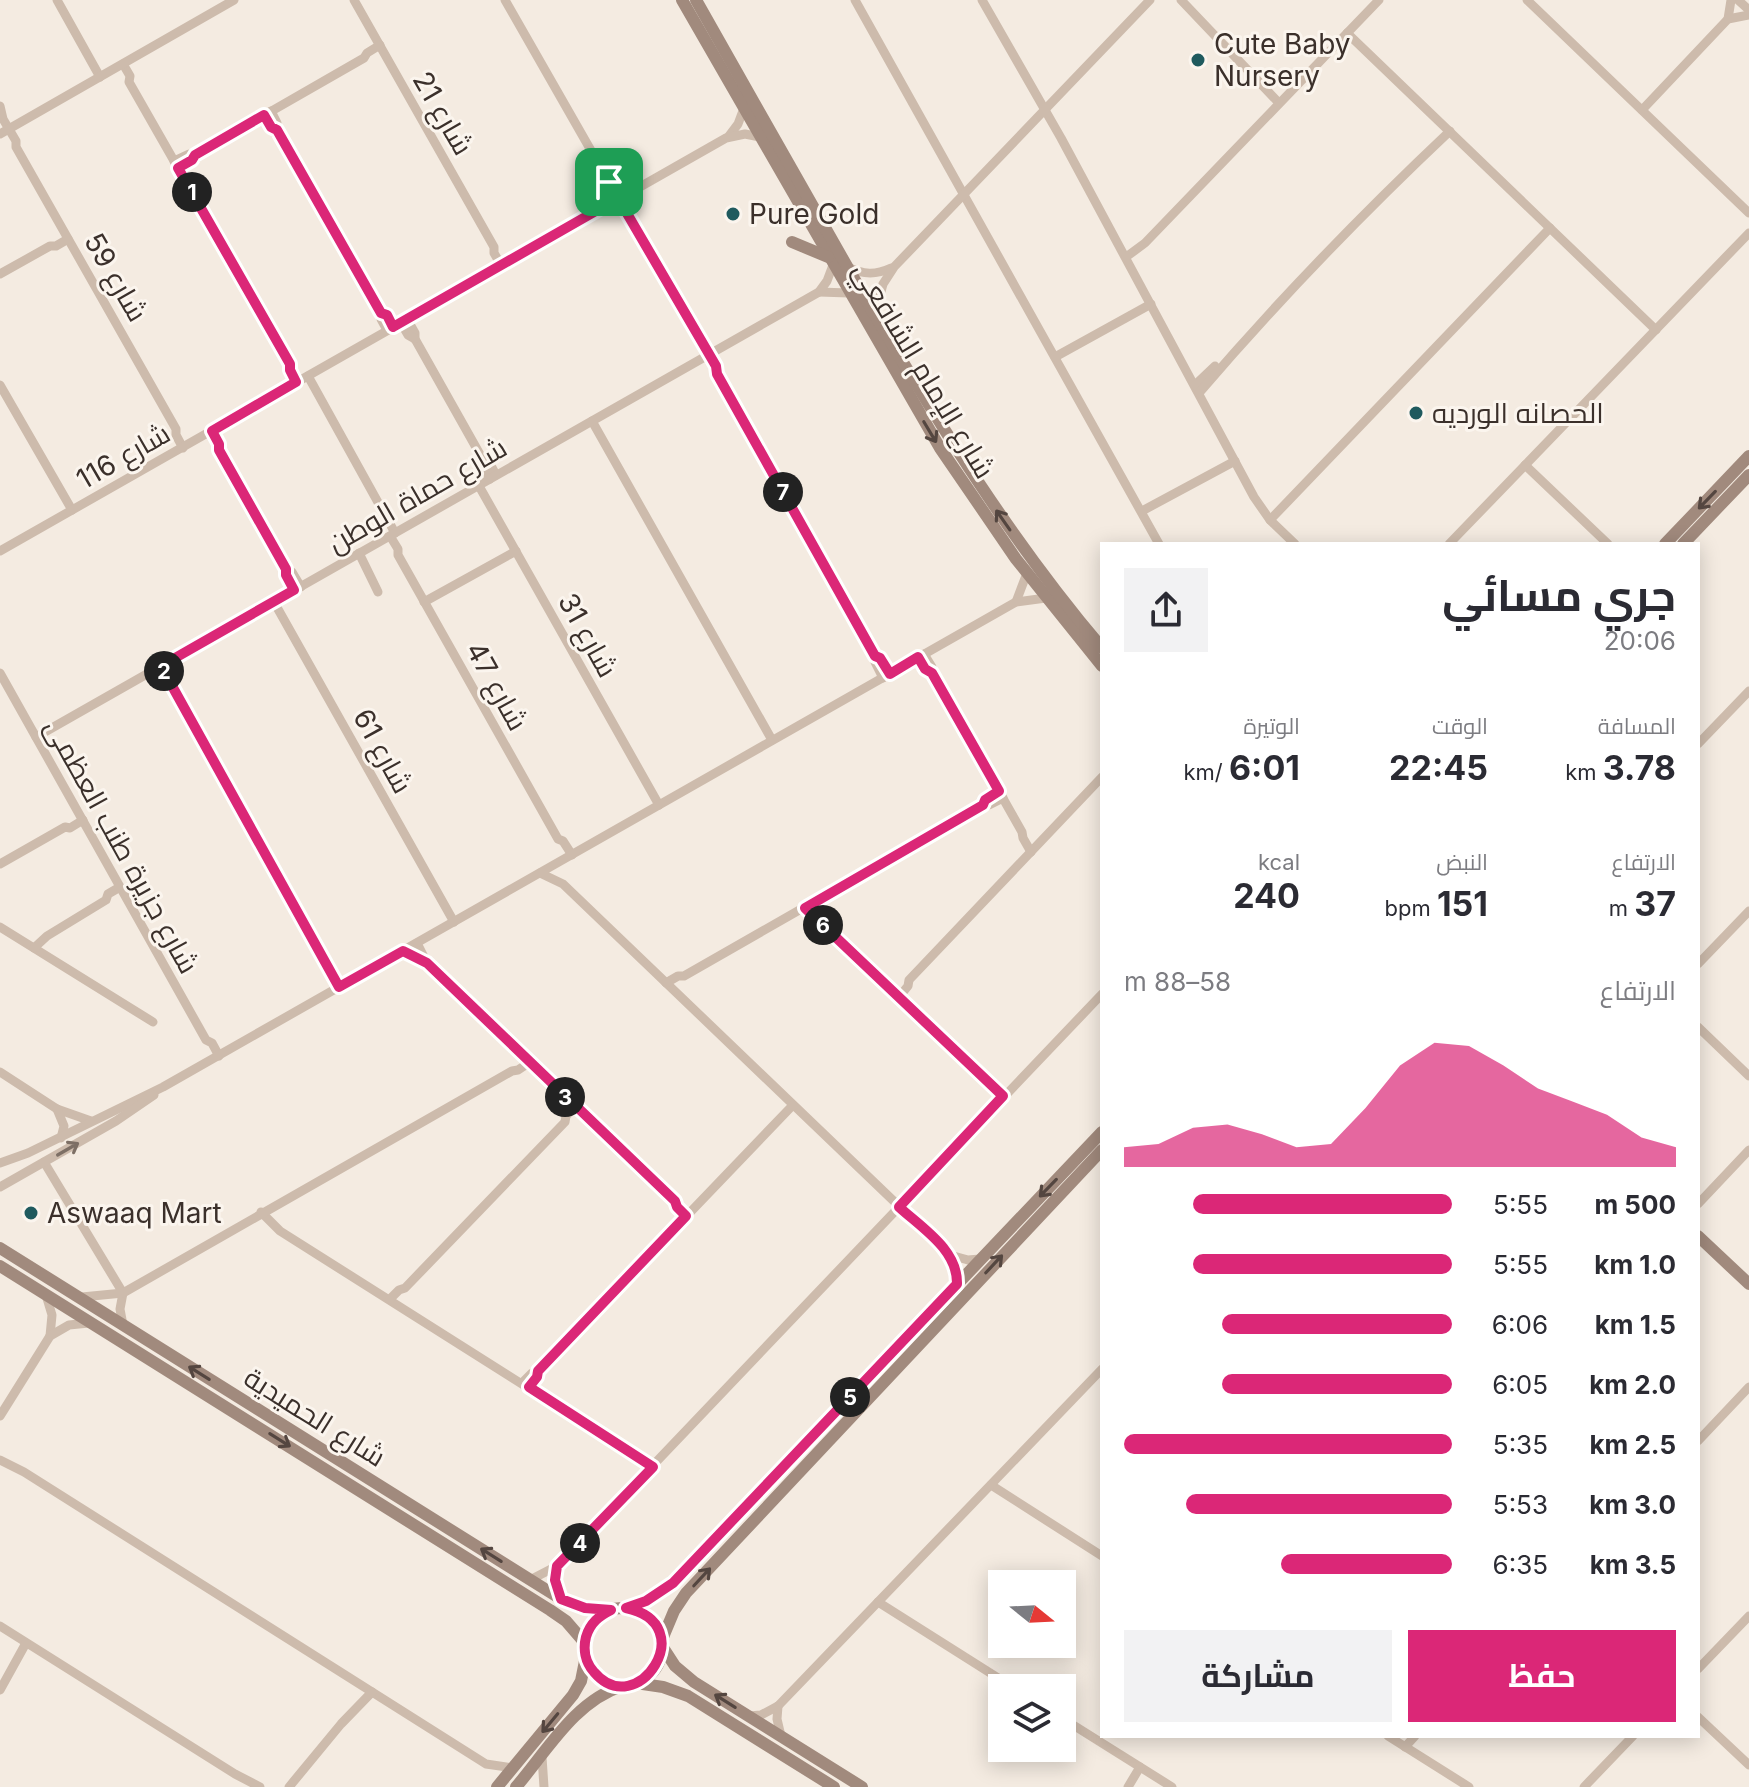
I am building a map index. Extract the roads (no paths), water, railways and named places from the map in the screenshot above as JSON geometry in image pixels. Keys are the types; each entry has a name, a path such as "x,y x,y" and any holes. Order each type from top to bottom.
{"street":[{"path":"57,0 100,77"},
{"path":"1,108 7,130 234,0"},
{"name":"شارع 21","path":"354,0 494,247 500,249 504,264"},
{"path":"505,0 609,182 614,184 618,198 707,356 710,370 717,374 875,656 880,658 886,676"},
{"name":"شارع الإمام الشافعي","path":"682,0 940,448 1027,573 1100,664"},
{"name":"شارع الإمام الشافعي","path":"696,0 913,380 983,491 1043,575 1100,646"},
{"path":"855,0 1158,542"},
{"path":"982,0 1126,257 1254,497 1270,520 1293,542"},
{"path":"875,314 883,284 894,267 1150,0"},
{"path":"1173,0 1202,23"},
{"path":"1181,0 1282,101"},
{"path":"1126,257 1145,243 1379,0"},
{"path":"1527,0 1749,213"},
{"path":"1728,19 1731,0"},
{"path":"1642,110 1728,19 1749,13 1738,0"},
{"path":"1347,33 1656,330"},
{"path":"176,165 192,160 195,155 364,58 370,58 382,48"},
{"name":"شارع 47","path":"119,65 124,80 129,82 290,364 302,379 390,536 392,553 398,555 558,839 563,841 568,857"},
{"path":"726,138 738,124 744,108"},
{"path":"268,113 381,313 415,333 415,339 482,458 482,464 493,477"},
{"path":"1197,389 1447,129"},
{"name":"شارع 59","path":"7,130 11,145 16,147 176,429 176,435 186,446"},
{"name":"شارع 116","path":"0,551 726,138 745,134 760,137"},
{"path":"1270,520 1550,228"},
{"path":"1451,542 1749,233"},
{"path":"0,274 50,246 56,246 66,236"},
{"path":"792,242 831,261 827,281 819,292"},
{"path":"847,266 866,273 894,267"},
{"path":"819,292 849,293"},
{"name":"شارع حماة الوطن","path":"36,737 819,292"},
{"path":"1055,357 1151,304"},
{"path":"0,385 72,510"},
{"path":"592,421 772,740"},
{"path":"209,433 213,446 219,450 286,569 286,575 297,588"},
{"path":"1667,542 1749,456"},
{"path":"1142,511 1235,461"},
{"path":"1525,465 1606,542"},
{"path":"1685,542 1749,475"},
{"name":"شارع 31","path":"479,486 659,805"},
{"path":"424,602 516,551"},
{"path":"359,553 378,592"},
{"path":"1016,602 1027,573"},
{"path":"0,1163 61,1138 163,1087 1016,602 1046,598"},
{"name":"شارع 61","path":"274,602 454,922"},
{"path":"921,656 932,667 932,673 1034,849"},
{"path":"161,666 339,987"},
{"name":"شارع جزيرة طنب العظمى","path":"0,673 215,1058"},
{"path":"1700,742 1749,691"},
{"path":"896,994 908,986 909,980 1100,779"},
{"path":"669,986 678,976 684,976 983,805 989,805 1001,794"},
{"path":"0,864 65,827 67,821 81,817"},
{"path":"554,865 563,884"},
{"path":"540,873 563,884 950,1255 961,1259 980,1259"},
{"path":"34,948 43,938 106,900 108,894 122,891"},
{"path":"805,908 1003,1096"},
{"path":"1700,962 1749,911"},
{"path":"0,927 153,1022"},
{"path":"417,943 427,963"},
{"path":"403,951 427,963 675,1201 677,1207 689,1213"},
{"path":"530,1580 557,1566 1100,996"},
{"path":"1700,1029 1749,1076"},
{"path":"79,1297 123,1293 512,1071 514,1065 528,1060"},
{"path":"0,1072 57,1109 91,1121"},
{"path":"0,1187 129,1113 163,1087"},
{"path":"526,1385 530,1374 538,1371 793,1105"},
{"path":"57,1109 64,1126 61,1138"},
{"path":"393,1301 399,1290 405,1288 565,1122 571,1121 578,1109"},
{"path":"486,1764 495,1787 573,1695 581,1681 585,1643 593,1622 611,1610 646,1601 673,1583 1100,1134"},
{"path":"1700,1202 1749,1150"},
{"path":"516,1787 583,1707 607,1692 631,1684 652,1672 661,1655 674,1611 686,1593 1100,1152"},
{"path":"44,1162 123,1293 120,1309 123,1325"},
{"path":"261,1212 280,1231 653,1467"},
{"path":"1700,1238 1749,1284"},
{"name":"شارع الحميدية","path":"0,1248 561,1599 585,1608 611,1610"},
{"path":"950,1255 957,1272 957,1284"},
{"path":"30,1267 50,1264"},
{"name":"شارع الحميدية","path":"0,1266 550,1610 573,1628 585,1643"},
{"path":"0,1416 50,1336 52,1315 46,1295"},
{"path":"50,1336 69,1325 92,1323"},
{"path":"749,1716 767,1713 778,1706 1100,1371"},
{"path":"1700,1439 1749,1387"},
{"path":"0,1453 24,1472"},
{"path":"0,1460 24,1472 486,1764 513,1768"},
{"path":"991,1485 1100,1555"},
{"path":"557,1566 555,1580 561,1599"},
{"path":"878,1602 992,1674"},
{"path":"626,1608 646,1615 684,1674 862,1787"},
{"path":"1700,1667 1749,1616"},
{"path":"0,1626 260,1787"},
{"path":"1,1688 29,1644"},
{"path":"586,1656 600,1678 617,1685 663,1687 688,1696 834,1787"},
{"path":"289,1787 369,1690"},
{"path":"778,1706 781,1736"},
{"path":"1700,1719 1749,1765"},
{"path":"1076,1727 1172,1787"},
{"path":"1391,1738 1469,1787"},
{"path":"1405,1747 1413,1738"},
{"path":"1584,1787 1631,1738"},
{"path":"542,1757 544,1787"},
{"path":"1128,1787 1140,1767"},
{"path":"235,1774 251,1787"}],"place":[{"name":"Cute Baby Nursery","path":"1198,60"},
{"name":"Pure Gold","path":"733,214"},
{"name":"الحصانه الورديه","path":"1416,413"},
{"name":"Aswaaq Mart","path":"31,1213"}]}
